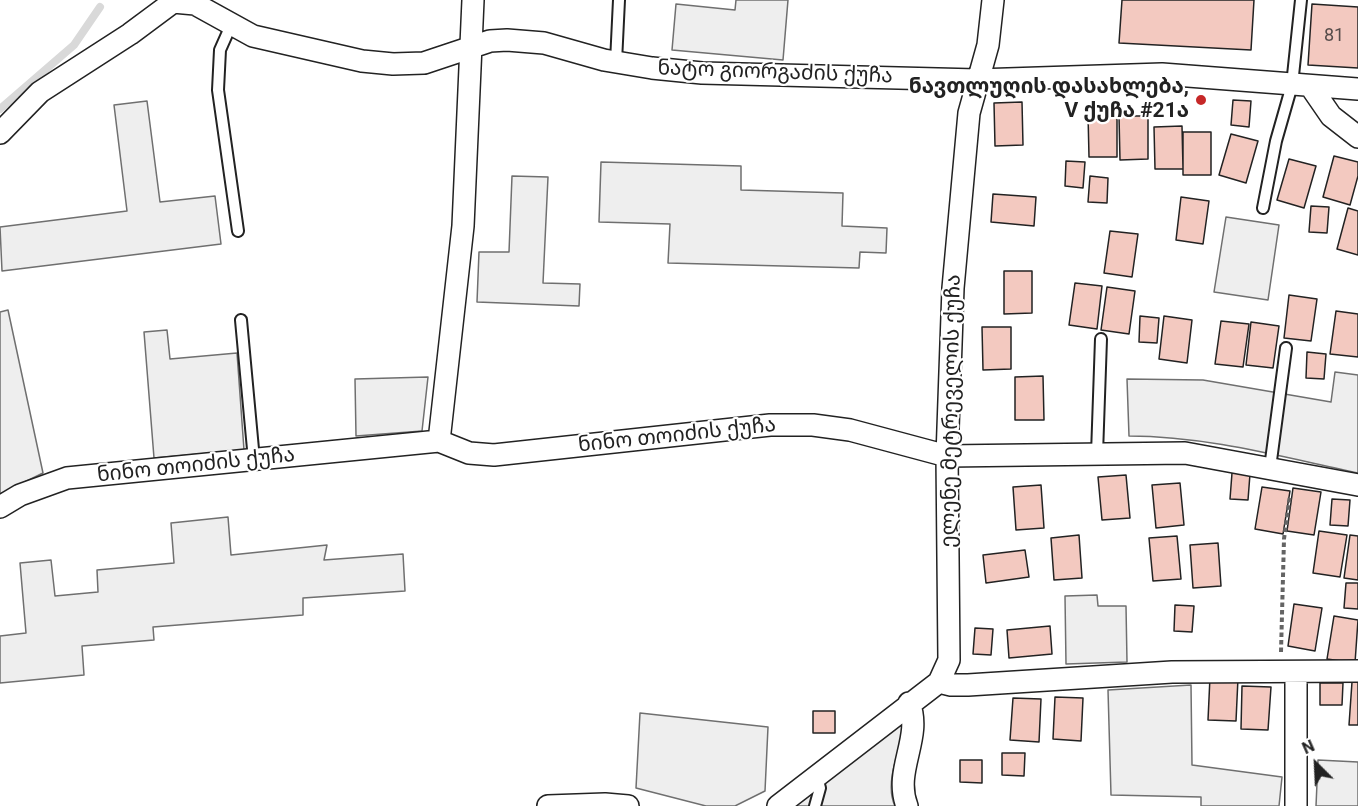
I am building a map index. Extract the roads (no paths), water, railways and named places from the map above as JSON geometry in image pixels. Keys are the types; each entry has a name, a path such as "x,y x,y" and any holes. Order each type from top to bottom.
{"street":[{"path":"439,441 463,226 472,0"},
{"name":"ელენე მეტრეველის ქუჩა","path":"939,682 949,660 947,456 953,288 969,113 976,80 988,45 993,0"},
{"path":"0,133 40,92 130,34 173,1"},
{"name":"ნატო გიორგაძის ქუჩა","path":"173,1 195,4 253,36 362,61 424,63 470,48 507,40 544,43 616,62 702,73 976,80 1162,74 1358,90"},
{"path":"1301,86 1331,116 1358,137"},
{"name":"ნინო თოიძის ქუჩა","path":"0,507 20,495 68,478 439,441 469,453 495,455 770,425 813,424 850,430 947,456 1185,453 1358,485"},
{"path":"778,806 939,682 951,686 1149,673 1358,671"},
{"path":"1289,672 1296,806"},
{"path":"907,806 902,779 906,754 914,734 913,713 909,703"},
{"path":"548,806 605,804 628,806"}],"lane":[{"path":"616,62 619,0"},
{"path":"1263,208 1276,141 1301,86 1301,0"},
{"path":"232,23 220,50 218,90 238,231"},
{"path":"241,320 254,460"},
{"path":"1097,454 1101,339"},
{"path":"1270,468 1286,348"},
{"path":"815,806 820,788 817,777"}],"waterway":[{"path":"0,109 74,45 100,7"}],"place":[{"name":"ნავთლუღის დასახლება, V ქუჩა #21ა","path":"1201,100"}]}
